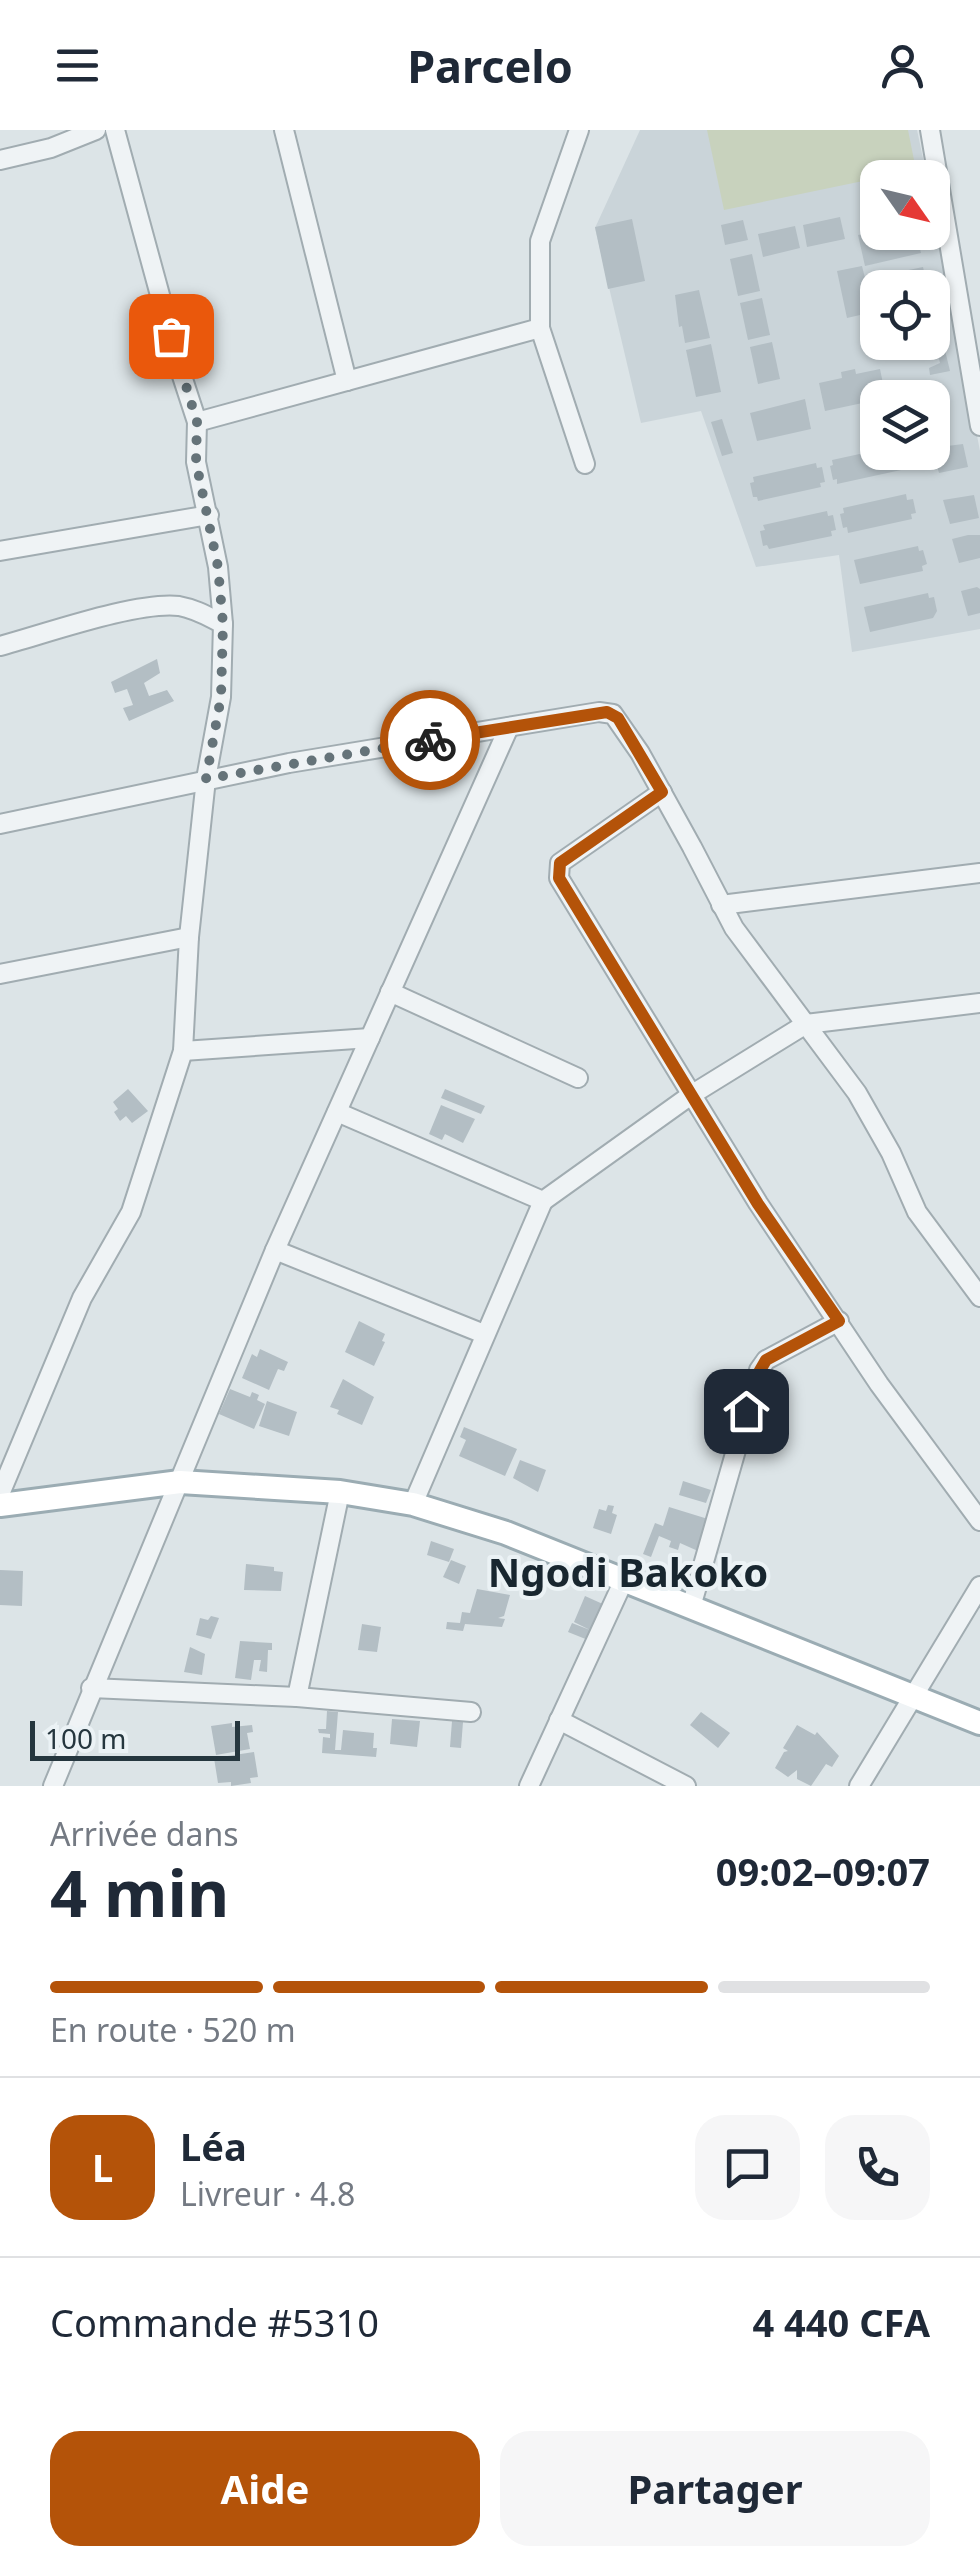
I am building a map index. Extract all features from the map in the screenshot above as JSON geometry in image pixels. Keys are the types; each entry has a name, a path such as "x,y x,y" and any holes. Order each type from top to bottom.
{"main road":[{"path":"0,1505 180,1482 340,1492 412,1504 506,1533 980,1723"}],"street":[{"path":"0,160 51,148 96,130"},
{"path":"0,1494 82,1298 130,1212 183,1051 189,937 206,779 221,697 223,624 196,462 197,422 115,130"},
{"path":"284,130 346,381"},
{"path":"579,130 540,241 540,328 585,464"},
{"path":"930,130 972,326 980,426"},
{"path":"197,422 540,328"},
{"path":"0,551 208,516"},
{"path":"0,646 143,608 188,608 223,624"},
{"path":"0,824 206,779 598,712 613,714 662,792 721,906 756,962 857,1093 925,1225 980,1297"},
{"path":"53,1786 275,1250 508,727"},
{"path":"662,792 560,863 558,871 758,1204 880,1384 980,1521"},
{"path":"721,906 980,873"},
{"path":"0,974 189,937"},
{"path":"390,992 578,1078"},
{"path":"412,1504 543,1201 691,1095 806,1024 980,1003"},
{"path":"183,1051 370,1038"},
{"path":"337,1112 543,1201"},
{"path":"275,1250 484,1334"},
{"path":"690,1607 759,1370 766,1360 839,1321"},
{"path":"297,1698 340,1492"},
{"path":"529,1786 624,1580"},
{"path":"859,1786 980,1586"},
{"path":"91,1688 297,1698 471,1712"},
{"path":"560,1720 686,1786"}],"shaded area":[{"path":"640,130 917,130 923,160 860,160 860,250 941,250 945,270 860,270 860,360 950,360 950,296 980,451 980,629 852,652 839,555 756,567 701,411 641,423 595,228"}],"green space":[{"path":"707,130 908,130 914,160 860,160 860,182 724,210"}],"building":[{"path":"840,217 845,239 807,247 803,225"},
{"path":"632,219 645,281 608,289 595,227"},
{"path":"743,220 748,240 725,245 721,225"},
{"path":"795,226 800,248 763,257 758,234"},
{"path":"861,250 920,250 921,253 865,266"},
{"path":"752,254 760,291 738,296 730,259"},
{"path":"862,266 860,315 847,318 837,271"},
{"path":"699,290 710,338 685,343 675,295"},
{"path":"762,298 770,335 748,340 740,303"},
{"path":"772,342 780,379 758,384 750,347"},
{"path":"711,344 721,392 696,397 686,350"},
{"path":"939,360 947,360 950,371 930,375 929,368"},
{"path":"855,369 856,374 880,369 882,380 860,380 860,404 825,411 819,383 842,378 841,372"},
{"path":"805,399 811,429 757,441 750,413"},
{"path":"722,419 733,453 722,456 711,422"},
{"path":"963,444 968,467 939,473 938,470 950,470 950,446"},
{"path":"860,454 860,470 901,470 837,484 830,466 832,460"},
{"path":"816,463 817,468 822,467 825,482 820,483 821,487 758,501 753,497 753,477"},
{"path":"906,494 907,500 913,499 916,513 911,514 912,519 848,533 847,527 843,528 843,508"},
{"path":"974,495 979,518 950,524 943,500"},
{"path":"827,511 828,516 833,515 836,530 831,531 832,536 769,549 763,546 763,525"},
{"path":"980,535 980,558 959,563 952,539"},
{"path":"918,546 927,564 922,566 923,571 860,584 854,560"},
{"path":"977,587 980,613 968,616 961,591"},
{"path":"928,593 929,598 934,597 937,611 933,618 870,632 864,607"},
{"path":"157,659 160,673 144,683 149,696 167,690 174,701 129,721 123,708 133,705 127,689 115,693 111,682"},
{"path":"128,1089 148,1111 132,1123 126,1116 120,1121 114,1112 118,1109 113,1102"},
{"path":"445,1089 485,1106 481,1114 441,1098"},
{"path":"441,1105 475,1119 463,1143 445,1134 442,1140 429,1134"},
{"path":"359,1321 385,1334 374,1366 345,1352"},
{"path":"260,1349 288,1362 284,1371 278,1369 269,1390 242,1378 252,1354 257,1357"},
{"path":"343,1379 374,1397 362,1425 330,1407"},
{"path":"230,1389 250,1397 252,1392 259,1395 257,1400 265,1404 254,1429 219,1414"},
{"path":"267,1401 297,1412 289,1436 259,1426"},
{"path":"464,1427 517,1449 505,1476 459,1456 466,1440 460,1437"},
{"path":"520,1460 546,1470 538,1492 513,1478"},
{"path":"683,1481 711,1490 706,1503 679,1495"},
{"path":"608,1505 614,1506 612,1513 617,1515 611,1534 593,1528 599,1509 606,1511"},
{"path":"669,1507 708,1519 698,1551 680,1543 678,1550 669,1547 671,1541 659,1536 651,1557 643,1554 655,1523 663,1526"},
{"path":"431,1541 454,1549 449,1562 427,1555"},
{"path":"451,1560 466,1566 459,1584 443,1577"},
{"path":"246,1564 283,1572 281,1591 244,1590"},
{"path":"0,1570 23,1571 22,1606 0,1605"},
{"path":"477,1589 510,1595 504,1616 498,1618 505,1619 502,1627 465,1624 463,1631 446,1629 447,1622 460,1623 462,1612 470,1613"},
{"path":"585,1596 605,1605 593,1642 568,1632 572,1623 590,1630 574,1622"},
{"path":"211,1616 219,1618 211,1639 196,1635 200,1618 208,1620"},
{"path":"362,1624 381,1627 377,1652 358,1650"},
{"path":"240,1641 272,1643 267,1672 259,1671 261,1660 254,1660 251,1680 235,1678"},
{"path":"190,1647 205,1654 202,1675 184,1672"},
{"path":"327,1711 338,1712 335,1750 341,1750 343,1730 374,1733 376,1757 322,1753 323,1737 330,1738 330,1734 319,1733 318,1729 326,1729"},
{"path":"701,1712 730,1733 718,1748 690,1725"},
{"path":"392,1719 420,1721 417,1747 390,1744"},
{"path":"452,1721 463,1722 461,1748 450,1747"},
{"path":"232,1723 232,1727 252,1725 253,1732 247,1733 250,1749 216,1755 211,1726"},
{"path":"797,1725 815,1735 817,1732 839,1756 832,1767 826,1764 811,1786 797,1779 797,1770 788,1777 775,1768 788,1751 783,1748"},
{"path":"254,1752 258,1777 250,1778 251,1783 231,1786 231,1782 218,1783 214,1758"}],"way so far":[{"path":"171,336 197,422 196,462 218,567 223,624 221,697 206,779 430,740"}],"district":[{"name":"Ngodi Bakoko","path":"628,1573"}],"route":[{"path":"430,740 607,712 618,718 662,792 560,863 558,871 758,1204 839,1321 766,1360 754,1381 746,1411"}]}
